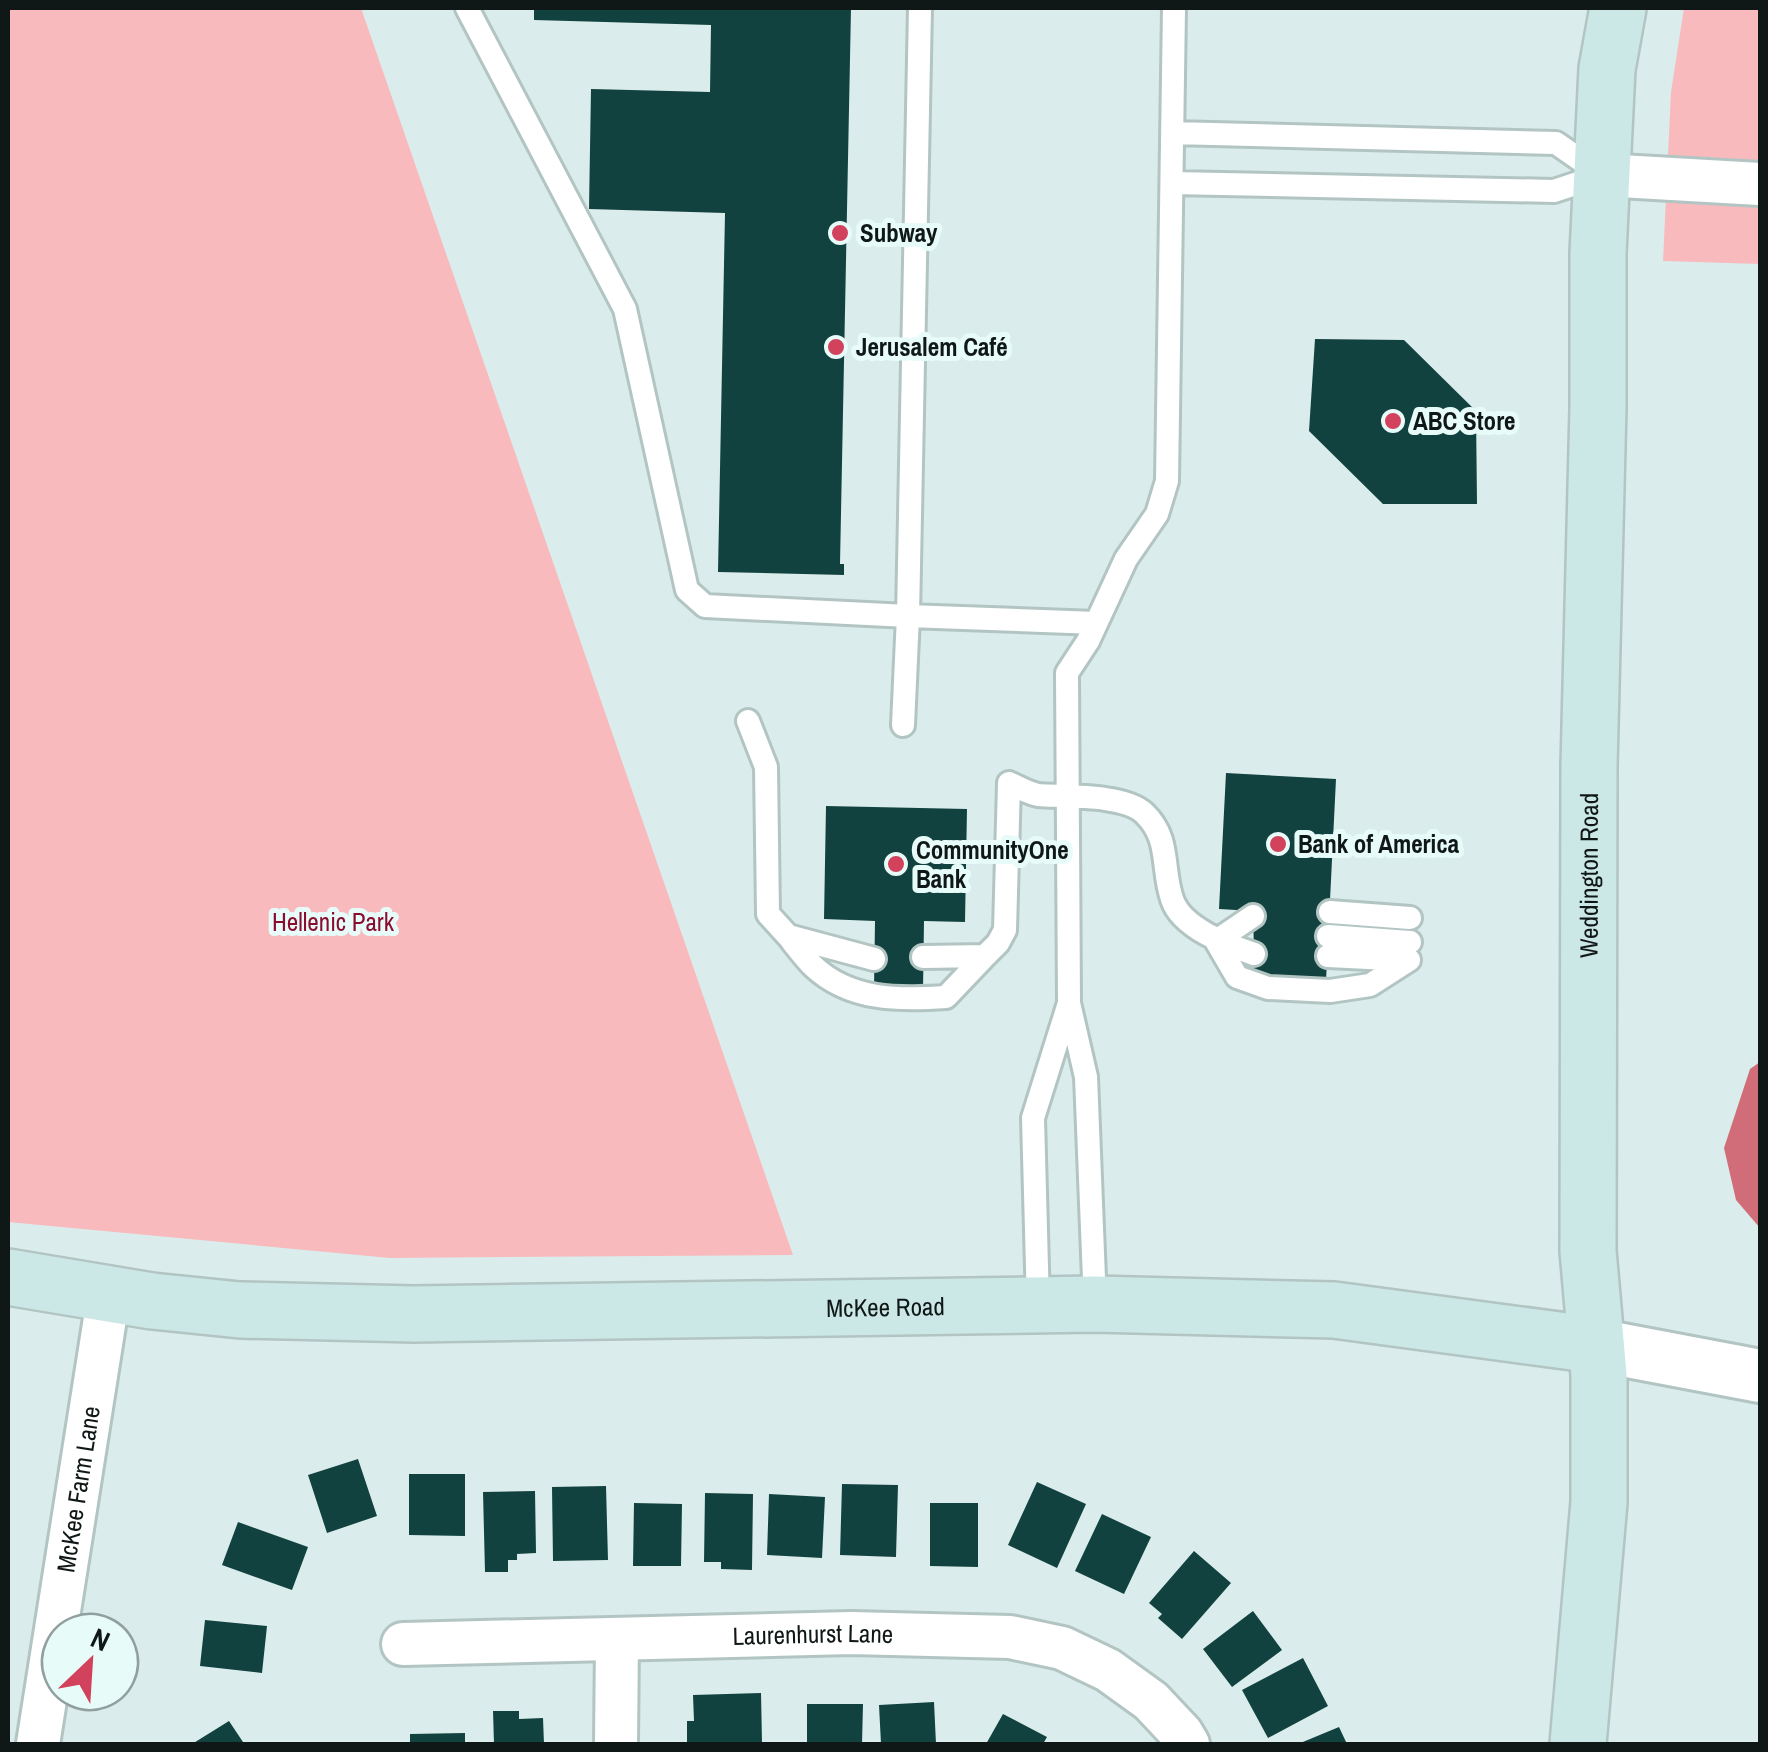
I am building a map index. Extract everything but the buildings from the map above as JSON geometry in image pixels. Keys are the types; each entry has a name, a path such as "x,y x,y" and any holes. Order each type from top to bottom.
{"main road":[{"name":"Weddington Road","path":"1578,1744 1600,1502 1599,1375 1588,1250 1589,766 1598,253 1607,69 1618,8"},
{"name":"McKee Road","path":"8,1278 240,1310 386,1314 1096,1304 1334,1310 1596,1345"}],"street":[{"path":"1602,175 1760,184"},
{"name":"McKee Farm Lane","path":"38,1744 109,1294"},
{"name":"McKee Road","path":"1596,1345 1760,1376"},
{"name":"Laurenhurst Lane","path":"402,1644 851,1633 1010,1637 1062,1648 1108,1670 1150,1701 1188,1744"},
{"path":"616,1744 617,1640"}],"lane":[{"path":"468,8 626,309 687,590 705,606 1096,623"},
{"path":"903,725 920,8"},
{"path":"1096,1304 1086,1077 1070,1003 1067,673 1088,641 1126,559 1157,514 1167,482 1174,8"},
{"path":"1172,133 1556,144 1602,175"},
{"path":"1172,183 1554,191 1602,175"},
{"path":"748,721 766,767 768,914 814,967 841,986 868,995 902,1000 946,997 998,943 1005,930 1009,784 1034,794 1068,795 1127,804 1141,810 1161,834 1172,902 1216,941 1237,978 1268,988 1330,991 1370,985 1410,940"},
{"path":"1330,912 1410,940"},
{"path":"1216,941 1253,935 1216,941"},
{"path":"788,936 874,959"},
{"path":"1328,946 1410,940"},
{"path":"923,957 985,956"},
{"path":"1038,1305 1033,1118 1070,1003"}],"green space":[{"name":"Hellenic Park","path":"8,8 361,8 793,1255 390,1258 8,1222"},
{"path":"1684,8 1760,8 1760,264 1663,261 1671,92"}],"shaded area":[{"path":"1760,1062 1760,1228 1736,1200 1724,1148 1750,1069"}],"place":[{"name":"Subway","path":"840,233"},
{"name":"Jerusalem Café","path":"836,347"},
{"name":"ABC Store","path":"1393,421"},
{"name":"Bank of America","path":"1278,844"},
{"name":"CommunityOne Bank","path":"896,864"}]}
